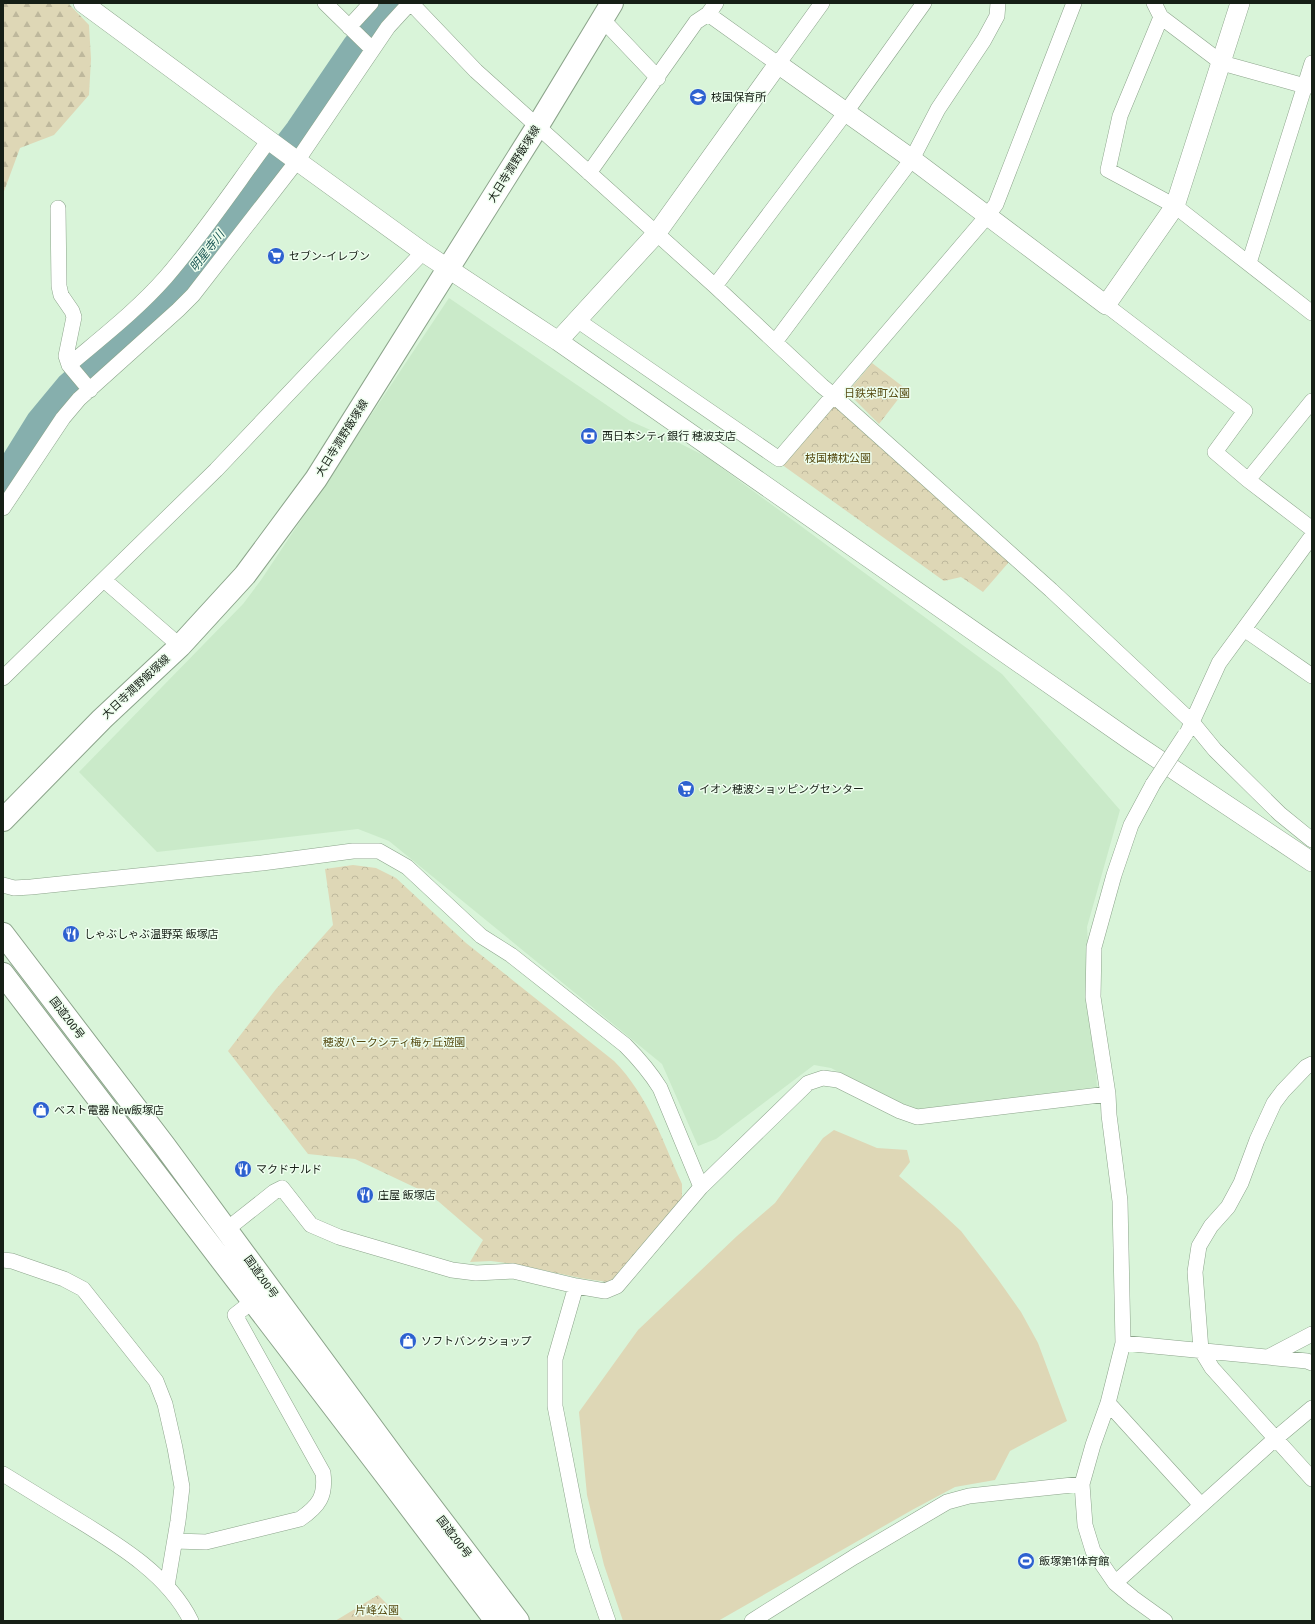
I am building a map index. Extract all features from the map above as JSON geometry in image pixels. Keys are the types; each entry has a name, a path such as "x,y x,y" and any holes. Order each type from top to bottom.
{"main road":[{"name":"大日寺潤野飯塚線","path":"3,820 102,719 180,646 246,575 316,479 608,11"},
{"name":"国道200号","path":"3,934 164,1145 401,1467 518,1621"},
{"name":"国道200号","path":"3,974 496,1621"}],"street":[{"path":"83,3 283,151 423,252 558,340 1134,743 1312,862"},
{"path":"326,3 360,37"},
{"path":"3,508 63,418 88,388 178,310 192,294 283,151 360,37 371,3"},
{"path":"360,37 388,27 410,3 476,71 537,127 715,286 822,386 1051,590 1189,729 1215,750 1280,814 1312,840"},
{"path":"558,340 656,234 822,3"},
{"path":"715,286 846,112 924,3"},
{"path":"775,342 912,159 938,109 984,40 997,16 998,3"},
{"path":"577,320 779,459 988,216 996,204 1074,3"},
{"path":"1154,3 1161,17 1222,63 1308,86"},
{"path":"1106,305 1175,206 1240,3"},
{"path":"589,173 658,78 696,22 712,9 778,64 912,159 1245,411 1216,452 1311,536 1218,663 1189,729 1153,784 1131,825 1114,875 1094,947 1093,997 1108,1094 1109,1115 1120,1201 1123,1343 1108,1403 1092,1445 1082,1484 1084,1525 1093,1551 1115,1583 1164,1621"},
{"path":"608,11 658,78"},
{"path":"1161,17 1120,116 1108,170 1175,206 1312,313"},
{"path":"1249,263 1308,86 1312,63"},
{"path":"72,368 137,307 166,277 198,237 283,151"},
{"path":"58,208 59,286 61,295 72,311 74,317 66,356 72,368 88,388"},
{"path":"3,678 216,470 423,252"},
{"path":"1248,480 1312,401"},
{"path":"104,580 180,646"},
{"path":"1244,628 1312,676"},
{"path":"3,885 14,888 32,887 256,864 353,851 379,851 407,867 481,936 511,955 625,1045 637,1057 652,1075 660,1088 701,1187"},
{"path":"1312,1064 1306,1067 1282,1090 1274,1103 1257,1140 1241,1183 1228,1207 1212,1226 1199,1246 1195,1272 1201,1350 1212,1368 1312,1479"},
{"path":"226,1230 274,1192 282,1188 311,1224 338,1237 452,1270 476,1273 513,1271 576,1286 605,1291 617,1286 701,1187 808,1083 823,1078 838,1080 900,1111 917,1117 1108,1094"},
{"path":"3,1260 12,1261 64,1279 83,1289 156,1381 165,1404 182,1487 167,1586"},
{"path":"576,1286 555,1359 555,1406 584,1549 608,1621"},
{"path":"175,1541 206,1542 300,1519 312,1510 321,1498 324,1487 323,1473 235,1315 253,1301"},
{"path":"1268,1357 1312,1334"},
{"path":"1123,1343 1307,1361 1312,1363"},
{"path":"1108,1403 1201,1505"},
{"path":"1115,1583 1312,1408"},
{"path":"3,1474 98,1532 132,1556 167,1586 187,1612 191,1621"},
{"path":"752,1621 854,1557 947,1502 969,1496 1082,1484"}],"shaded area":[{"path":"449,298 630,421 707,457 1002,674 1120,810 1087,927 1097,1087 915,1111 831,1068 814,1065 716,1139 698,1146 662,1064 389,841 358,829 157,852 79,772 243,604 261,580"}],"green space":[{"path":"3,3 68,3 89,25 91,59 89,95 54,135 20,148 3,194"},
{"name":"日鉄栄町公園","path":"872,363 906,389 879,424 850,395 851,388"},
{"name":"枝国横枕公園","path":"834,404 1009,562 983,592 961,577 944,581 781,464"},
{"name":"穂波パークシティ梅ヶ丘遊園","path":"353,865 376,868 396,878 466,943 614,1061 626,1074 636,1089 654,1120 682,1184 682,1197 673,1211 615,1278 607,1282 580,1278 515,1264 491,1261 470,1262 483,1240 431,1195 355,1159 308,1154 228,1051 276,989 333,925 325,869"},
{"path":"834,1130 877,1148 907,1150 910,1162 899,1176 961,1231 1021,1312 1038,1343 1067,1421 1010,1451 995,1480 955,1487 718,1621 623,1621 604,1565 587,1495 579,1412 638,1330 737,1236 775,1203 823,1138"},
{"name":"片峰公園","path":"378,1595 404,1621 335,1621"}],"waterway":[{"name":"明星寺川","path":"3,483 41,422 70,387 157,311 195,268 300,131 357,47 393,3"}],"place":[{"name":"枝国保育所","path":"698,97"},
{"name":"セブン-イレブン","path":"276,256"},
{"name":"西日本シティ銀行 穂波支店","path":"589,436"},
{"name":"イオン穂波ショッピングセンター","path":"686,789"},
{"name":"しゃぶしゃぶ温野菜 飯塚店","path":"71,934"},
{"name":"ベスト電器 New飯塚店","path":"41,1110"},
{"name":"マクドナルド","path":"243,1169"},
{"name":"庄屋 飯塚店","path":"365,1195"},
{"name":"ソフトバンクショップ","path":"408,1341"},
{"name":"飯塚第1体育館","path":"1026,1561"}]}
